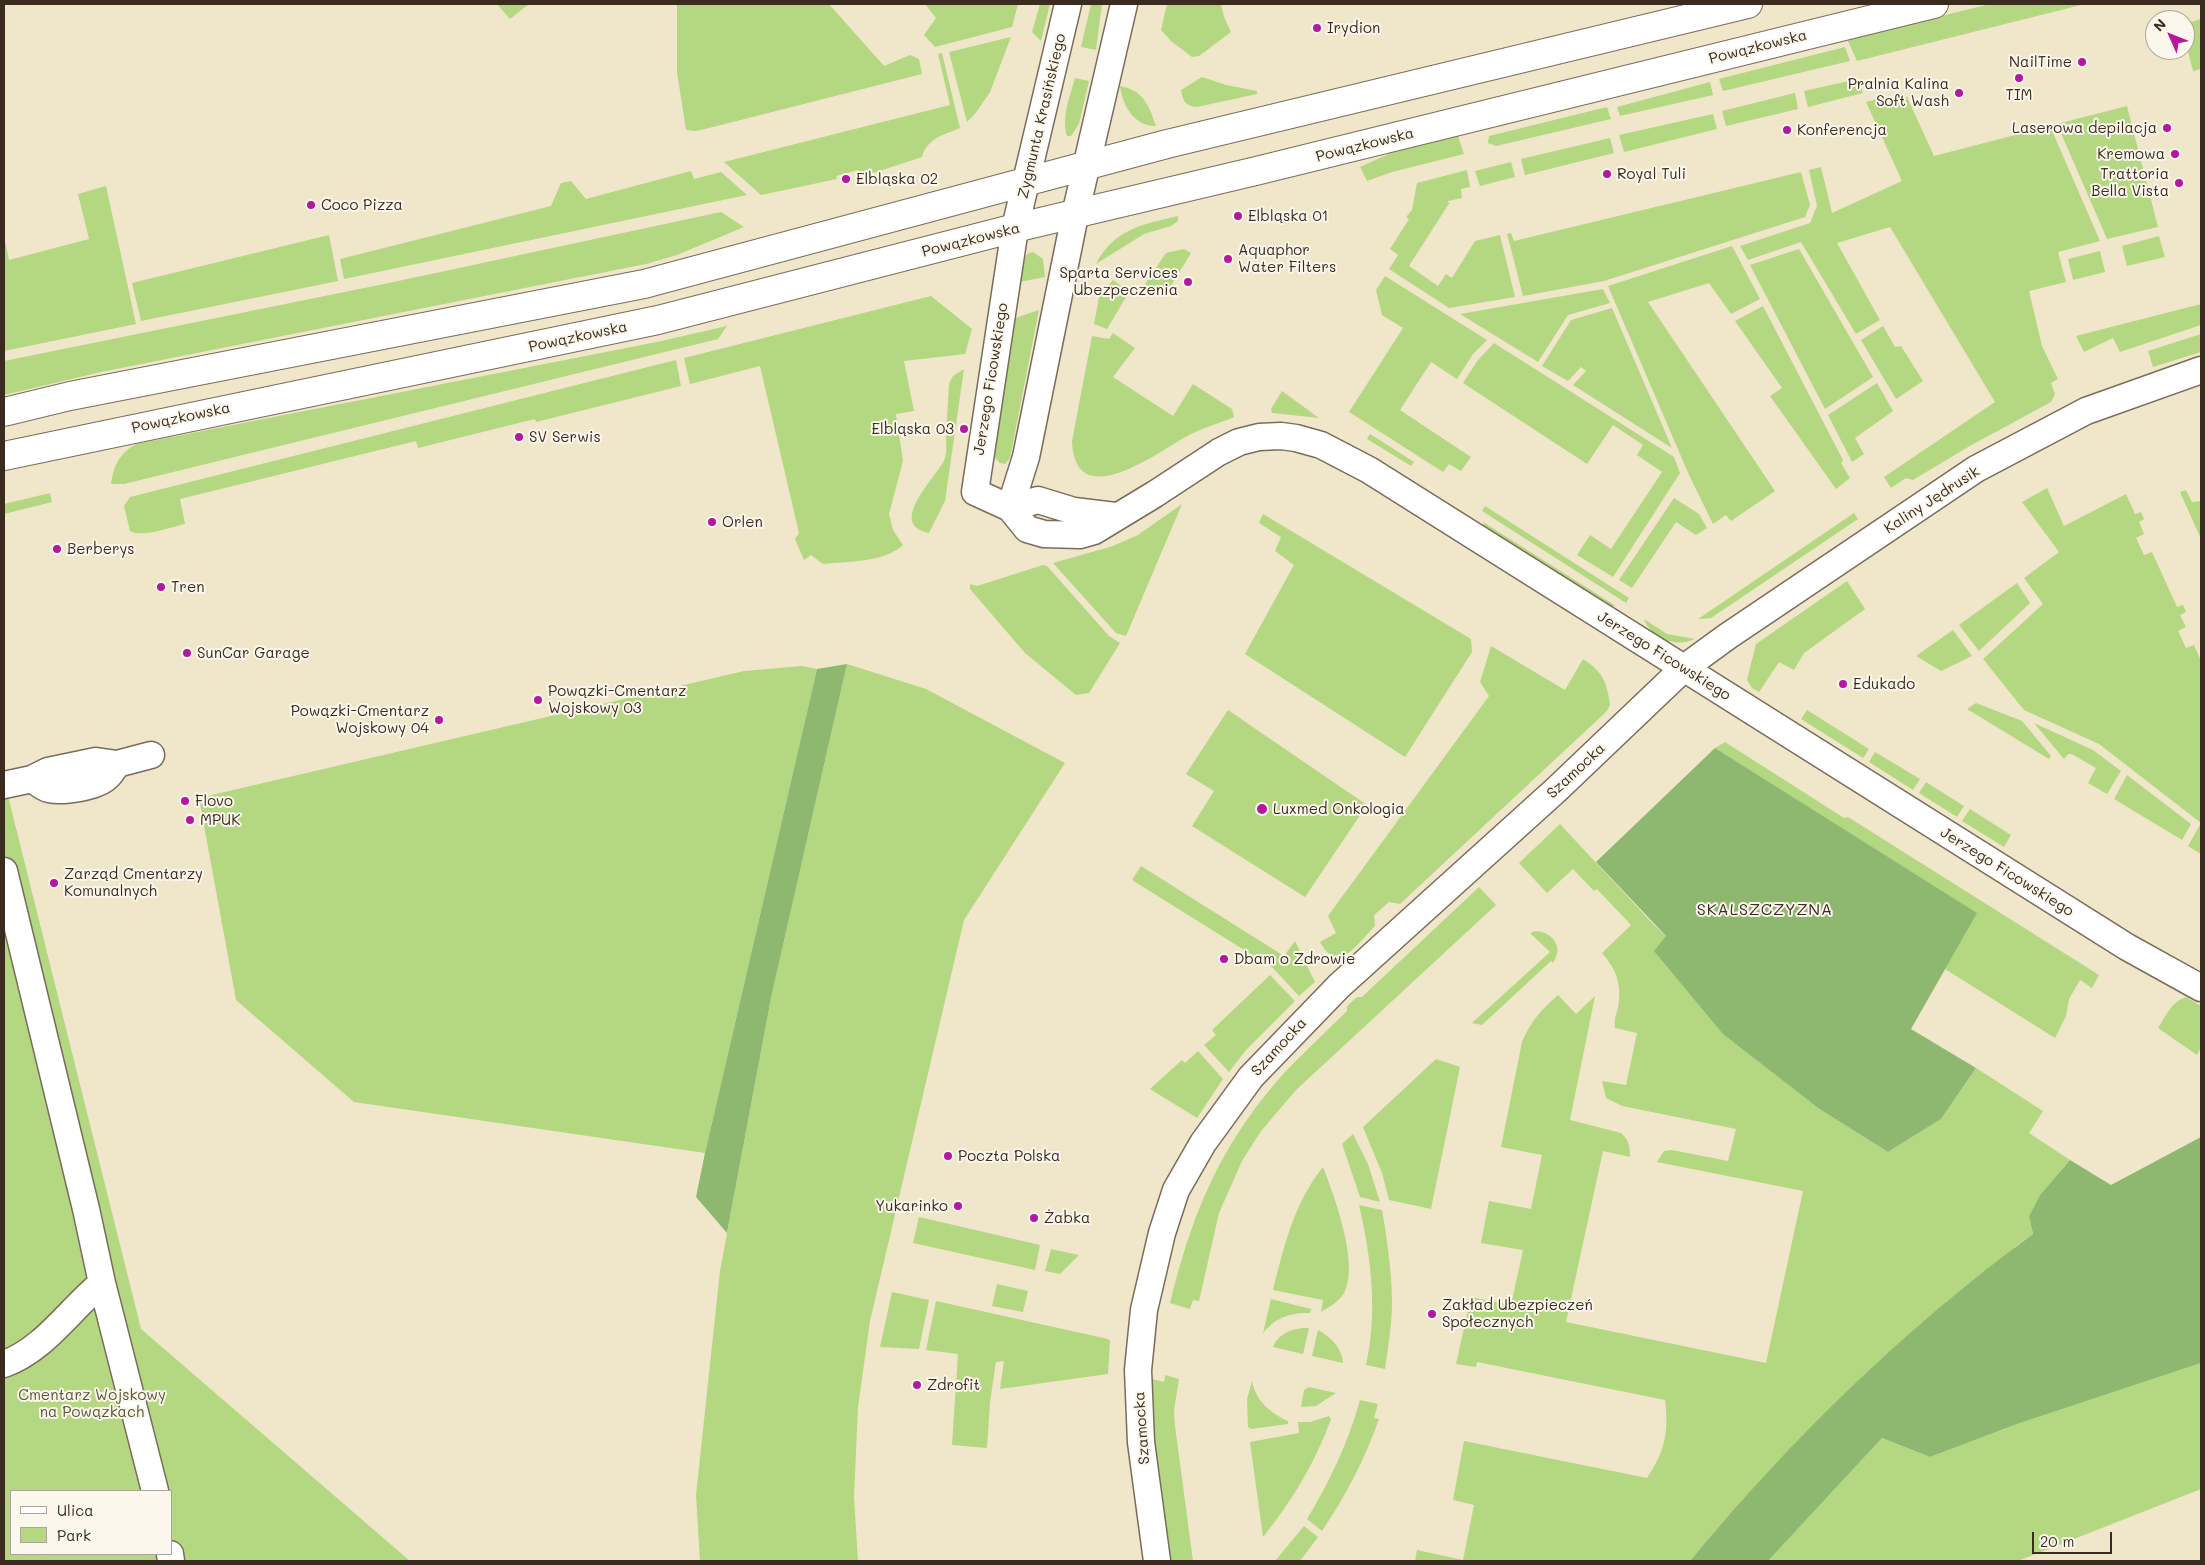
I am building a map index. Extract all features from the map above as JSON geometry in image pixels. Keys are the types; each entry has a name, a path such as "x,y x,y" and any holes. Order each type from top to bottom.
{"main road":[{"path":"4,412 70,396 644,284 1088,164 1748,4"},
{"name":"Powązkowska","path":"4,456 658,320 1016,228 1934,4"}],"street":[{"name":"Zygmunta Krasińskiego","path":"1016,228 1068,4"},
{"path":"1010,508 1026,457 1075,215 1124,4"},
{"name":"Jerzego Ficowskiego","path":"1016,228 974,492 1010,508 1038,500 1074,511 1115,516 1155,494 1219,452 1239,442 1281,436 1321,445 1369,470 2127,947 2201,988"},
{"name":"Kaliny Jędrusik","path":"1684,668 1728,636 1976,470 2086,411 2201,370"},
{"name":"Szamocka","path":"1157,1561 1141,1442 1138,1370 1140,1338 1144,1310 1162,1233 1176,1190 1203,1143 1251,1077 1312,1012 1556,790 1684,668"},
{"path":"4,785 32,779 48,771 96,761 117,764 151,755"},
{"path":"4,871 86,1209 102,1283 155,1490"},
{"path":"4,1364 28,1353 102,1283"}],"green space":[{"path":"497,4 529,4 510,19"},
{"path":"677,4 829,4 884,66 910,55 919,59 922,74 713,127 696,131 686,130 677,72"},
{"path":"925,4 1018,4 1012,27 935,47 924,35 936,18"},
{"path":"1040,4 1050,4 1041,41 1032,32"},
{"path":"1091,4 1102,4 1096,50 1081,47"},
{"path":"1167,4 1221,4 1224,17 1231,32 1199,56 1192,57 1171,41 1161,30"},
{"path":"1990,4 2085,4 1857,61 1847,39"},
{"path":"2201,19 2201,69 2193,71 2190,60 2195,60 2195,21"},
{"path":"1011,37 990,92 967,122 949,52"},
{"path":"1845,47 1850,61 1723,91 1719,79"},
{"path":"942,53 960,128 932,141 922,157 861,177 858,170 836,176 837,179 761,195 724,162 950,105 938,54"},
{"path":"1202,77 1226,85 1257,91 1257,94 1197,107 1187,104 1181,90"},
{"path":"1075,78 1089,81 1079,124 1071,136 1067,136 1065,129 1066,114"},
{"path":"1858,79 1863,93 1808,107 1804,91"},
{"path":"1710,82 1713,95 1620,116 1617,107"},
{"path":"1120,86 1140,95 1148,105 1156,126 1141,123 1135,119 1126,107"},
{"path":"1795,93 1798,109 1726,126 1722,111"},
{"path":"1907,97 1934,156 2050,126 2100,241 2058,252 2066,282 2029,291 2042,346 2058,379 2051,383 2055,394 2051,402 1968,447 1913,480 1906,478 1891,488 1884,477 1995,402 1890,227 1837,243 1880,320 1856,334 1801,242 1748,260 1740,246 1810,223 1817,206 1809,170 1821,167 1832,213 1902,181 1866,102 1882,98 1885,104"},
{"path":"2127,106 2158,227 2107,239 2057,124"},
{"path":"1607,107 1611,119 1496,146 1488,143 1489,136"},
{"path":"1713,114 1717,129 1624,152 1619,135"},
{"path":"1458,136 1464,154 1392,172 1367,181 1360,167 1393,152"},
{"path":"1610,138 1614,153 1525,175 1521,159"},
{"path":"1511,162 1515,177 1480,186 1475,171"},
{"path":"1467,170 1470,187 1461,189 1462,198 1448,201 1448,203 1450,202 1409,266 1438,286 1446,274 1452,278 1475,241 1500,235 1515,297 1449,308 1389,269 1398,255 1390,249 1409,219 1406,217 1412,210 1417,183"},
{"path":"691,171 694,179 721,172 747,195 344,279 340,259 551,206 561,183 571,181 586,199"},
{"path":"1801,172 1810,205 1805,217 1604,281 1523,296 1507,234 1511,233 1514,241"},
{"path":"106,186 136,324 4,351 4,236 9,260 89,239 78,194"},
{"path":"721,212 744,227 677,255 646,264 101,372 4,395 4,361 384,284"},
{"path":"1178,216 1178,221 1171,226 1144,234 1096,264 1111,243 1131,230 1141,225"},
{"path":"329,235 338,281 141,321 132,283"},
{"path":"2159,236 2165,257 2127,266 2122,246"},
{"path":"1732,246 1760,299 1731,314 1709,283 1648,302 1775,491 1731,521 1726,515 1713,524 1689,475 1608,286"},
{"path":"1184,249 1191,253 1164,297 1145,284 1166,253"},
{"path":"1799,249 1873,377 1825,409 1750,265"},
{"path":"2100,251 2105,272 2073,280 2068,259"},
{"path":"1033,252 1043,259 1045,277 1019,282 1022,259"},
{"path":"1385,276 1487,340 1473,354 1457,379 1431,362 1400,410 1471,457 1461,471 1449,464 1443,472 1349,412 1403,328 1382,315 1376,290"},
{"path":"1113,280 1129,292 1107,329 1094,324 1099,297"},
{"path":"1603,289 1610,303 1568,315 1538,362 1460,314"},
{"path":"931,296 972,329 965,354 904,361 914,411 896,414 903,461 889,514 893,530 903,545 886,555 865,560 823,564 811,555 804,560 795,539 799,533 760,366 690,384 684,358"},
{"path":"2201,304 2201,325 2120,352 2113,338 2084,352 2076,336"},
{"path":"1763,306 1843,460 1841,463 1850,478 1836,489 1770,396 1782,388 1735,321"},
{"path":"1612,308 1672,448 1573,385 1586,371 1581,367 1568,381 1542,366 1571,320"},
{"path":"1039,310 1010,458 1005,464 1000,463 994,457 1012,319"},
{"path":"727,326 718,339 124,484 111,484 114,471 121,456 136,444 657,342"},
{"path":"1883,326 1895,347 1901,346 1923,381 1896,399 1861,340"},
{"path":"1113,333 1135,348 1113,377 1173,416 1193,384 1232,409 1234,417 1191,434 1141,463 1121,472 1103,476 1088,474 1077,463 1072,441 1092,336 1109,339"},
{"path":"2201,334 2201,352 2153,367 2148,351"},
{"path":"1494,343 1674,457 1680,473 1613,577 1577,555 1590,535 1611,549 1662,472 1637,455 1643,445 1613,425 1587,464 1463,383 1478,360"},
{"path":"676,360 681,386 536,422 535,419 418,448 416,441 180,499 185,524 149,533 130,531 124,506 130,497"},
{"path":"964,369 945,501 929,533 917,528 912,520 913,509 945,458 949,384 953,376"},
{"path":"1877,383 1893,411 1855,438 1864,454 1852,462 1828,415"},
{"path":"1282,391 1319,418 1272,413 1271,409"},
{"path":"1370,434 1414,462 1411,466 1367,439"},
{"path":"2047,488 2064,526 2126,494 2135,514 2141,512 2144,519 2139,522 2144,534 2136,538 2144,555 2152,552 2177,607 2183,605 2186,612 2180,615 2186,627 2178,631 2186,648 2194,645 2201,661 2201,823 2099,744 2024,710 1983,659 2043,604 2024,578 2059,552 2022,502"},
{"path":"2186,490 2192,502 2201,501 2201,539 2180,492"},
{"path":"50,493 52,502 4,514 4,504"},
{"path":"1674,498 1699,514 1707,528 1696,535 1676,522 1632,588 1619,580"},
{"path":"1182,504 1126,636 1116,633 1053,563 1113,546 1138,535"},
{"path":"1485,506 1629,598 1626,603 1482,511"},
{"path":"1854,513 1858,519 1711,618 1698,619"},
{"path":"1263,514 1471,639 1472,652 1405,757 1245,654 1294,565 1275,551 1281,537 1259,523"},
{"path":"1483,522 1616,606 1611,606 1484,526"},
{"path":"1043,565 1047,566 1109,636 1120,643 1089,693 1076,695 1025,653 970,589 970,584 977,586"},
{"path":"1847,581 1865,609 1804,653 1794,670 1779,662 1759,692 1752,688 1747,680 1756,644"},
{"path":"2017,583 2030,603 1979,651 1959,625"},
{"path":"1644,619 1667,634 1695,639 1688,642 1665,640 1652,632"},
{"path":"1953,630 1972,656 1941,671 1916,656"},
{"path":"1491,646 1565,690 1583,659 1595,668 1603,678 1610,705 1607,711 1400,904 1389,902 1374,915 1375,926 1355,947 1341,956 1334,956 1327,952 1320,942 1336,933 1328,916 1489,696 1480,682"},
{"path":"847,664 926,689 1065,763 964,920 870,1321 858,1407 854,1497 858,1561 700,1561 696,1495 720,1271 771,998"},
{"path":"847,664 771,998 727,1233 696,1197 705,1153 817,669"},
{"path":"802,666 817,669 705,1153 354,1102 236,1000 199,798 744,671"},
{"path":"1976,703 2022,721 2051,756 2049,759 1967,709"},
{"path":"1228,710 1367,805 1305,897 1192,826 1214,791 1186,774"},
{"path":"1807,710 1869,749 1863,758 1801,719"},
{"path":"2034,723 2093,750 2121,771 2107,794 2088,783 2096,768 2072,754 2068,754 2064,759"},
{"path":"1725,742 1844,818 1848,817 2099,975 2092,988 2080,980 2069,999 2066,1016 2055,1038 1945,969 1976,913 1715,748"},
{"path":"1715,748 1977,913 1911,1029 1976,1068 1941,1119 1888,1152 1821,1110 1723,1034 1654,951 1666,936 1596,862"},
{"path":"1875,752 1920,779 1913,790 1869,762"},
{"path":"2127,775 2191,824 2182,840 2114,799"},
{"name":"Cmentarz Wojskowy na Powązkach","path":"4,780 141,1329 410,1561 4,1561"},
{"path":"1926,782 1964,806 1957,817 1919,793"},
{"path":"1970,809 2011,835 2004,847 1962,821"},
{"path":"2201,823 2201,854 2188,846"},
{"path":"1560,824 1666,936 1821,1110 1888,1152 1941,1119 1976,1068 2043,1111 2029,1133 2070,1160 2040,1195 2029,1216 2033,1234 2016,1246 1721,1524 1690,1561 1415,1561 1417,1550 1463,1560 1474,1505 1453,1500 1464,1441 1647,1478 1662,1450 1666,1432 1665,1400 1477,1362 1476,1367 1456,1364 1471,1297 1511,1305 1523,1250 1481,1243 1489,1201 1531,1209 1542,1155 1501,1147 1522,1042 1533,1022 1552,1000 1558,995 1576,1014 1595,996 1570,1120 1621,1133 1627,1141 1630,1153 1630,1157 1603,1151 1566,1322 1766,1363 1803,1191 1657,1162 1664,1151 1672,1150 1728,1161 1736,1129 1622,1106 1606,1098 1602,1081 1626,1085 1637,1033 1615,1028 1619,985 1615,972 1602,953 1631,925 1597,889 1594,891 1573,869 1547,893 1519,863"},
{"path":"1141,866 1284,956 1295,941 1315,982 1299,996 1273,968 1132,880"},
{"path":"1479,887 1496,905 1296,1090 1261,1131 1242,1161 1219,1213 1199,1301 1193,1300 1190,1309 1170,1303 1186,1245 1206,1192 1232,1142 1248,1118 1286,1071 1347,1011 1347,1006 1357,997 1362,997"},
{"path":"1535,931 1547,934 1555,941 1557,951 1553,963 1551,961 1482,1025 1472,1023 1550,952 1530,933"},
{"path":"1270,975 1295,1001 1246,1050 1229,1072 1204,1045 1216,1035 1212,1030"},
{"path":"2186,997 2201,1006 2201,1048 2197,1055 2158,1028 2176,1002"},
{"path":"1198,1051 1223,1079 1197,1118 1150,1089 1182,1060 1185,1063"},
{"path":"1436,1059 1460,1067 1431,1209 1389,1200 1382,1173 1363,1127"},
{"path":"1353,1134 1368,1164 1380,1202 1360,1197 1342,1144"},
{"path":"2201,1137 2201,1363 2017,1424 1930,1457 1882,1438 1768,1561 1690,1561 1768,1472 1851,1387 1940,1308 2033,1234 2029,1216 2040,1195 2070,1160 2111,1185"},
{"path":"1323,1167 1344,1230 1349,1265 1348,1281 1344,1293 1337,1302 1321,1312 1323,1300 1273,1290 1286,1241 1297,1210"},
{"path":"1359,1205 1382,1210 1384,1221 1392,1292 1391,1328 1385,1369 1366,1365 1372,1325 1372,1285 1367,1244"},
{"path":"919,1217 1040,1245 1035,1270 913,1243"},
{"path":"1051,1249 1079,1255 1060,1274 1045,1271"},
{"path":"997,1284 1028,1291 1023,1312 992,1306"},
{"path":"892,1292 929,1300 919,1349 880,1347"},
{"path":"1271,1299 1311,1309 1310,1313 1284,1317 1273,1323 1263,1333"},
{"path":"936,1301 1108,1339 1110,1341 1108,1374 1000,1389 1004,1361 996,1362 990,1402 987,1448 952,1445 958,1354 926,1350"},
{"path":"1309,1328 1303,1354 1273,1347 1279,1338 1288,1332"},
{"path":"1318,1330 1335,1344 1340,1352 1343,1363 1312,1356"},
{"path":"2201,1363 2201,1489 2018,1561 1768,1561 1882,1438 1930,1457 2017,1424"},
{"path":"1165,1375 1179,1379 1174,1410 1175,1426 1193,1561 1169,1561 1157,1470 1152,1402 1152,1379 1164,1382"},
{"path":"1252,1381 1260,1400 1275,1414 1288,1421 1288,1424 1251,1429 1248,1427 1247,1399"},
{"path":"1309,1387 1336,1393 1316,1406 1301,1407 1304,1390"},
{"path":"1360,1400 1378,1404 1374,1418 1379,1419 1368,1448 1354,1476 1322,1531 1307,1519 1338,1461"},
{"path":"1329,1416 1331,1419 1325,1435 1310,1466 1284,1510 1263,1537 1250,1442 1299,1433 1298,1422 1310,1422"},
{"path":"1304,1526 1318,1537 1300,1561 1275,1561"}],"place":[{"name":"Irydion","path":"1317,28"},
{"name":"NailTime","path":"2082,62"},
{"name":"TIM","path":"2019,78"},
{"name":"Pralnia Kalina Soft Wash","path":"1959,93"},
{"name":"Laserowa depilacja","path":"2167,128"},
{"name":"Konferencja","path":"1787,130"},
{"name":"Kremowa","path":"2175,154"},
{"name":"Royal Tuli","path":"1607,174"},
{"name":"Elbląska 02","path":"846,179"},
{"name":"Trattoria Bella Vista","path":"2179,183"},
{"name":"Coco Pizza","path":"311,205"},
{"name":"Elbląska 01","path":"1238,216"},
{"name":"Aquaphor Water Filters","path":"1228,259"},
{"name":"Sparta Services Ubezpeczenia","path":"1188,282"},
{"name":"Elbląska 03","path":"964,429"},
{"name":"SV Serwis","path":"519,437"},
{"name":"Orlen","path":"712,522"},
{"name":"Berberys","path":"57,549"},
{"name":"Tren","path":"161,587"},
{"name":"SunCar Garage","path":"187,653"},
{"name":"Edukado","path":"1843,684"},
{"name":"Powązki-Cmentarz Wojskowy 03","path":"538,700"},
{"name":"Powązki-Cmentarz Wojskowy 04","path":"439,720"},
{"name":"Flovo","path":"185,801"},
{"name":"Luxmed Onkologia","path":"1262,809"},
{"name":"MPUK","path":"190,820"},
{"name":"Zarząd Cmentarzy Komunalnych","path":"54,883"},
{"name":"Dbam o Zdrowie","path":"1224,959"},
{"name":"Poczta Polska","path":"948,1156"},
{"name":"Yukarinko","path":"958,1206"},
{"name":"Żabka","path":"1034,1218"},
{"name":"Zakład Ubezpieczeń Społecznych","path":"1432,1314"},
{"name":"Zdrofit","path":"917,1385"}],"district":[{"name":"SKALSZCZYZNA","path":"1765,910"}]}
